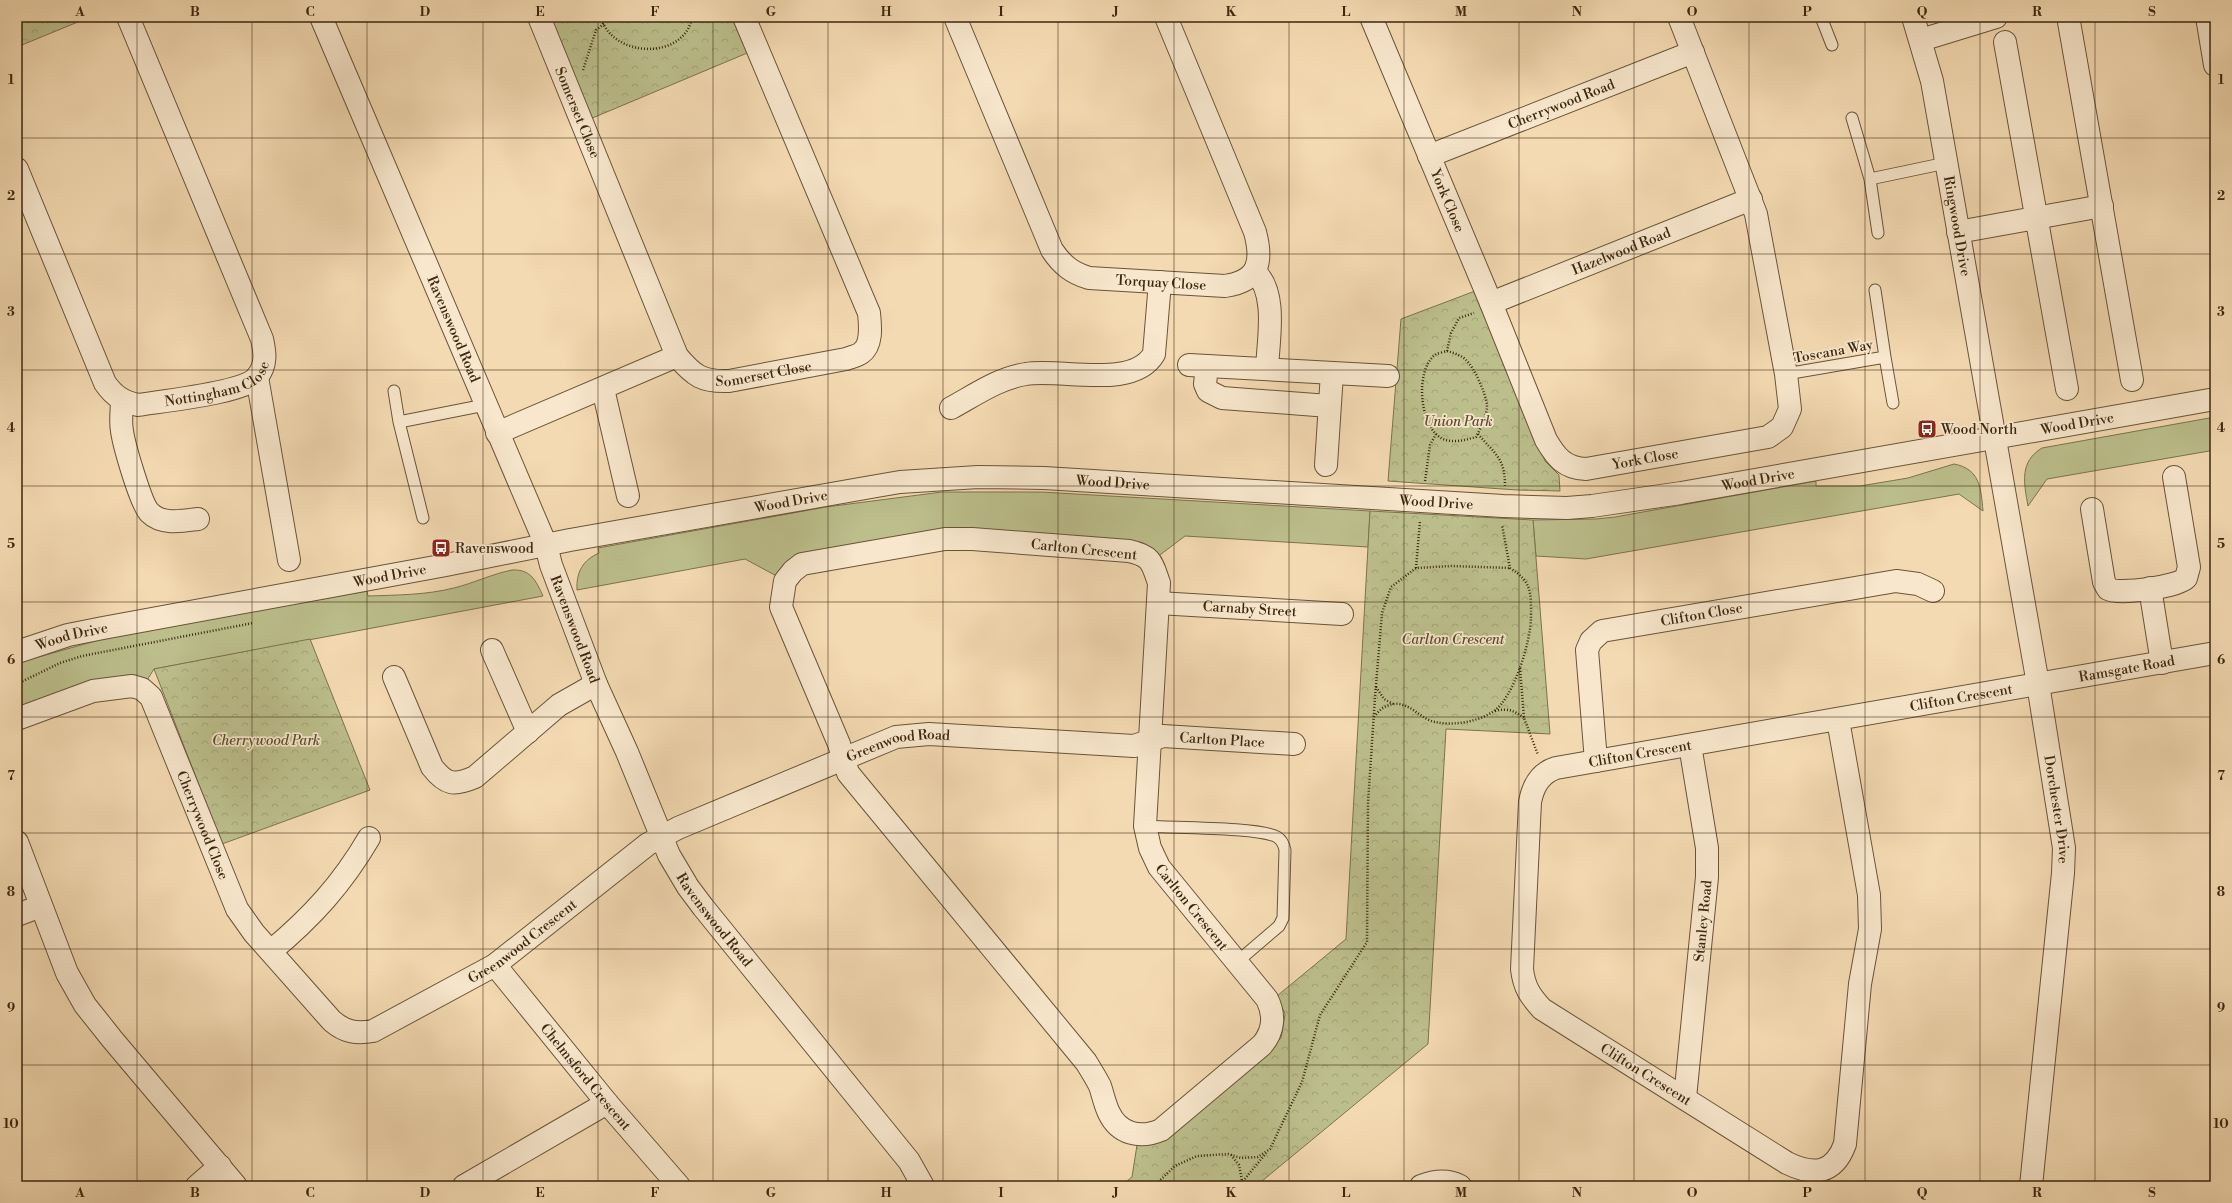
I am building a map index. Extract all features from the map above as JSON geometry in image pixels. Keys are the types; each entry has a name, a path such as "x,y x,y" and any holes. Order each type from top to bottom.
{"street":[{"name":"Nottingham Close","path":"17,169 105,383 112,394 122,400 138,405 242,386 248,384 257,377 264,364 265,354 262,338 128,17"},
{"name":"Ravenswood Road","path":"321,17 485,405 546,545 551,566 596,684 628,752 669,854 688,887 909,1161 923,1186"},
{"name":"Somerset Close","path":"539,17 677,356 691,372 700,378 713,381 729,381 846,359 861,353 866,348 869,336 869,313 744,17"},
{"name":"Torquay Close","path":"955,17 1052,250 1059,262 1073,272 1089,278 1225,286 1245,281 1255,272"},
{"path":"1166,17 1255,232 1260,253 1255,272 1264,284 1270,303 1268,369"},
{"name":"York Close","path":"1371,17 1491,303 1546,440 1557,458 1575,469 1586,469 1768,437 1782,426 1790,409 1786,374 1752,200 1680,17"},
{"name":"Ringwood Drive","path":"1913,17 1932,81 1993,436"},
{"path":"1921,40 1996,17"},
{"path":"2207,17 2215,65"},
{"path":"2069,22 2132,380"},
{"path":"2005,42 2067,389"},
{"name":"Cherrywood Road","path":"1429,156 1693,52"},
{"name":"Hazelwood Road","path":"1491,303 1752,200"},
{"path":"1958,232 2102,206"},
{"path":"951,408 990,386 1009,378 1027,374 1106,374 1126,372 1144,366 1154,354 1156,345 1160,282"},
{"path":"498,434 677,356"},
{"path":"1329,406 1222,398 1208,391 1198,365 1388,376"},
{"path":"1326,466 1332,373"},
{"path":"257,377 289,560"},
{"path":"603,389 628,496"},
{"name":"Wood Drive","path":"17,652 91,630 446,565 546,545 871,487 907,482 978,477 1044,478 1503,506 1573,508 1666,495 1993,436 2215,399"},
{"path":"122,400 122,431 142,500 150,513 160,519 176,521 198,519"},
{"name":"Dorchester Drive","path":"1993,436 2038,684 2064,848 2063,873 2031,1186"},
{"path":"2092,509 2105,586 2113,592 2119,593 2178,584 2186,578 2188,573 2174,476"},
{"name":"Carlton Crescent","path":"945,539 972,539 1129,550 1143,554 1152,562 1159,583 1150,740 1145,826 1150,848 1158,867 1267,999 1271,1007 1272,1025 1267,1039 1161,1130 1144,1136 1126,1132 1112,1119 1099,1085 1086,1062 848,773 781,607 785,581 792,571 802,564 945,539"},
{"name":"Clifton Close","path":"1596,761 1587,650 1591,640 1602,631 1896,581 1918,584 1933,591"},
{"path":"2150,588 2162,663"},
{"name":"Carnaby Street","path":"1158,603 1342,614"},
{"path":"492,650 528,732"},
{"name":"Ramsgate Road","path":"2038,684 2215,653"},
{"path":"394,678 432,767 441,779 452,783 464,782 475,777 559,705 596,684"},
{"name":"Clifton Crescent","path":"1838,720 1869,896 1870,929 1860,984 1845,1144 1835,1162 1820,1171 1804,1171 1787,1164 1685,1098 1542,1009 1528,993 1523,982 1522,969 1530,802 1532,789 1547,771 1596,761 2038,684"},
{"name":"Cherrywood Close","path":"17,719 93,691 132,686 142,689 151,697 237,909 271,951 340,1028 356,1033 373,1031"},
{"name":"Greenwood Road","path":"663,837 678,828 896,737 913,734 1134,746 1150,740"},
{"name":"Carlton Place","path":"1150,740 1163,736 1294,744"},
{"name":"Stanley Road","path":"1685,1098 1707,877 1707,848 1690,745"},
{"name":"Greenwood Crescent","path":"373,1031 495,965 648,844 663,837"},
{"path":"271,951 303,925 330,896 351,867 369,838"},
{"path":"17,842 67,973 85,1005 112,1040 236,1186"},
{"path":"17,915 41,906"},
{"name":"Chelmsford Crescent","path":"495,965 607,1103 679,1186"},
{"path":"464,1186 607,1103"},
{"path":"197,1186 220,1166"},
{"path":"1421,1186 1437,1181 1446,1181 1460,1186"}],"lane":[{"path":"1821,17 1832,45"},
{"path":"1852,118 1870,179 1878,233"},
{"path":"1870,179 1946,163"},
{"name":"Toscana Way","path":"1875,290 1892,403"},
{"name":"Toscana Way","path":"1786,374 1885,357"},
{"path":"394,391 399,422 423,518"},
{"path":"399,422 485,405"},
{"path":"1145,826 1260,833 1279,838 1286,850 1281,922 1279,926 1237,962"}],"path":[{"path":"601,17 612,36 626,45 656,49 664,47 682,35 692,17"},
{"path":"568,87 579,78 586,65 596,30 604,24"},
{"path":"1447,351 1451,333 1459,318 1471,315 1481,306 1491,303"},
{"path":"1447,351 1459,354 1468,361 1479,380 1487,404 1484,421 1478,434 1476,437 1461,441 1442,438 1436,434 1425,416 1422,393 1424,371 1435,355 1447,351"},
{"path":"1424,486 1430,445 1436,434"},
{"path":"1478,434 1502,461 1505,470 1504,491"},
{"path":"1416,568 1421,516"},
{"path":"1502,523 1510,568"},
{"path":"1239,1186 1270,1149 1302,1082 1320,1015 1367,942 1368,803 1382,613 1391,587 1416,568 1451,566 1510,568 1523,576 1531,594 1531,629 1513,687 1494,711"},
{"path":"17,684 60,663 82,656 256,623"},
{"path":"1520,668 1524,718 1533,747 1547,771"},
{"path":"1376,686 1384,699 1393,704"},
{"path":"1374,717 1381,708 1393,704 1406,705 1417,714 1434,722 1457,723 1474,720 1494,711 1506,708 1518,712 1524,718"},
{"path":"1154,1186 1175,1166 1197,1156 1231,1154 1241,1158 1258,1157 1270,1149"},
{"path":"1231,1154 1239,1165 1242,1181"}],"green space":[{"path":"17,17 90,17 17,47"},
{"path":"546,17 738,17 752,51 590,119"},
{"name":"Union Park","path":"1475,291 1545,461 1559,475 1560,491 1517,490 1388,481 1401,319"},
{"path":"2215,417 2215,450 2047,479 2028,506 2025,489 2026,466 2035,454 2042,448"},
{"path":"1954,464 1969,470 1978,481 1983,511 1959,494 1586,559 1536,556 1533,520 1596,519 1615,517 1816,481 1816,486 1860,486 1908,478"},
{"path":"942,492 1041,492 1370,511 1368,547 1185,536 1152,561 945,538 784,580 745,559 577,590 579,572 589,559 599,553 598,548 826,507"},
{"name":"Carlton Crescent","path":"1370,511 1533,520 1550,734 1446,729 1428,1044 1256,1186 1121,1186 1132,1177 1137,1145 1166,1138 1246,1072 1281,1038 1285,1014 1277,996 1346,939"},
{"path":"512,570 524,572 532,577 543,596 154,669 142,688 17,717 17,663 106,638 367,591 368,596 433,592 461,586"},
{"name":"Cherrywood Park","path":"310,639 370,790 222,844 154,669"}],"place":[{"name":"Wood North","path":"1927,429"},
{"name":"Ravenswood","path":"441,548"}]}
